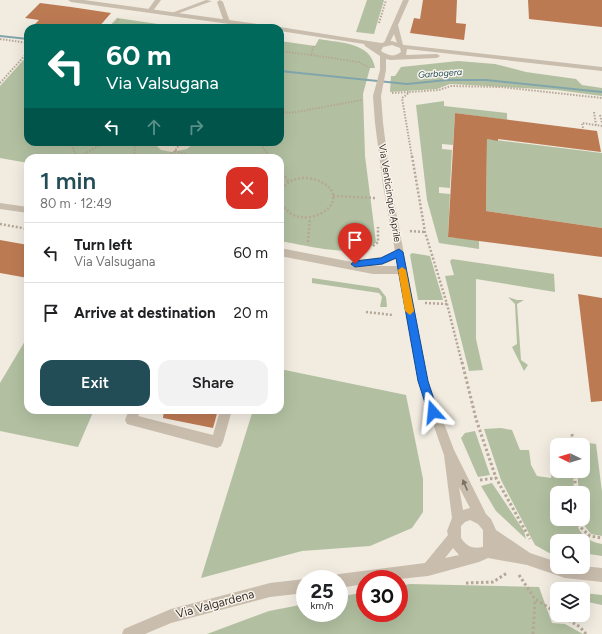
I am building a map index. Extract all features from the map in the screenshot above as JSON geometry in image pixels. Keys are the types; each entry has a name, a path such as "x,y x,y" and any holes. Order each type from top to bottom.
{"street":[{"path":"71,0 87,1 172,14 226,18 254,24"},
{"path":"150,11 158,0"},
{"path":"382,49 406,0"},
{"path":"172,14 209,1"},
{"path":"220,2 226,18"},
{"path":"395,25 404,53 397,58"},
{"path":"284,30 354,40 382,49 397,58 483,55"},
{"path":"382,49 401,46 602,70"},
{"name":"Via Venticinque Aprile","path":"382,49 382,74 377,93 387,185 423,381 449,453 480,518"},
{"name":"Via Venticinque Aprile","path":"382,74 397,58"},
{"path":"0,206 24,209"},
{"path":"345,264 371,264 387,259 399,252"},
{"path":"284,253 373,270 402,270"},
{"path":"133,414 131,420 216,442 225,414"},
{"name":"Via Venticinque Aprile","path":"449,453 458,519"},
{"path":"527,558 492,535 489,527 480,518 470,514 464,515 458,519 454,526 454,537 461,549 472,556 484,554 527,558 565,571 602,575"},
{"path":"484,554 492,535"},
{"path":"428,570 454,537"},
{"path":"348,580 428,570 484,554"},
{"name":"Via Valgardena","path":"129,634 171,616 270,590 296,587"}],"path":[{"path":"378,28 386,0"},
{"path":"0,39 24,42"},
{"path":"311,55 316,40"},
{"path":"284,52 359,62 372,70"},
{"path":"0,83 24,56"},
{"path":"387,93 439,90 451,86 465,86 558,92 602,98"},
{"path":"410,92 402,98 425,232 447,304 476,420 496,478 533,545"},
{"path":"284,112 291,113 365,100"},
{"path":"594,112 596,125"},
{"path":"583,128 582,123 602,125 600,114"},
{"path":"84,154 98,146"},
{"path":"134,154 135,146"},
{"path":"170,154 178,146"},
{"path":"175,151 184,154"},
{"path":"284,175 290,182"},
{"path":"284,187 290,182 301,178 319,180 330,189 333,196 329,209 322,214 310,217 294,216 284,209"},
{"path":"333,196 374,198"},
{"path":"307,247 310,217"},
{"path":"0,224 24,228"},
{"path":"409,231 425,232"},
{"path":"418,303 447,304"},
{"path":"366,312 393,315"},
{"path":"478,481 496,478"},
{"path":"579,526 590,536 602,538"},
{"path":"466,583 493,582 508,573 515,572 522,577 535,599 550,609"},
{"path":"534,634 535,599"},
{"path":"572,622 580,627 586,634"}],"green space":[{"path":"367,0 384,0 374,34 356,32"},
{"path":"117,18 158,24 112,24"},
{"path":"319,39 353,45 368,53 375,68 370,68 363,94 365,156 376,242 369,248 345,251 331,250 284,242 284,154 24,154 24,162 0,158 0,86 24,59 24,146 284,146 284,42 315,46"},
{"path":"458,61 495,64 526,72 576,79 582,85 602,88 602,96 557,90 450,84 437,89 390,92 391,76 395,76 401,67"},
{"path":"444,101 444,106 507,113 507,120 455,113 453,145 442,144 442,149 452,150 450,188 439,187 439,193 450,194 448,237 479,240 479,249 439,243 427,200 416,105"},
{"path":"487,139 602,153 602,228 486,211"},
{"path":"412,253 430,256 443,300 418,300 410,255"},
{"path":"452,259 554,274 555,292 476,279 476,339 483,370 469,371 445,276 454,275 450,261"},
{"path":"312,278 379,288 386,297 387,307 380,307 382,297 379,293 312,283"},
{"path":"508,297 517,300 524,300 517,304 521,360 528,365 524,371 512,347 517,344 515,304"},
{"path":"24,343 24,414 92,414 78,447 0,431 0,383"},
{"path":"284,370 406,395 423,479 423,512 412,528 370,546 302,551 201,578 252,414 284,414"},
{"path":"501,428 512,430 520,450 529,450 531,465 537,476 550,478 573,478 574,486 550,486 550,526 578,526 582,534 550,534 550,553 535,545 501,480 484,429"},
{"path":"475,431 490,475 478,477 461,438 465,433"},
{"path":"590,443 596,444 602,492 602,536 591,534 585,526 590,526 590,486 578,486 578,478 590,478"},
{"path":"492,483 524,531 526,539 496,511 481,486"},
{"path":"590,540 602,544 602,556 590,554"},
{"path":"408,584 539,587 550,617 550,622 565,624 583,634 207,634 269,611 296,606 296,622 348,622 348,595 356,594 356,622 408,622"},
{"path":"590,594 602,595 602,605 590,602"}],"shaded area":[{"path":"157,146 190,146 187,149 172,152 161,150"}],"building":[{"path":"423,0 457,0 456,23 466,24 464,40 410,33 414,18 420,19"},
{"path":"528,0 602,0 602,27 529,19"},
{"path":"40,3 111,13 101,24 35,24 39,20 25,18"},
{"path":"455,113 597,131 601,152 498,139 498,141 487,139 486,211 602,228 602,257 448,237"},
{"path":"0,240 24,244 24,277 0,273"},
{"path":"578,294 602,298 602,401 591,402"},
{"path":"164,414 217,414 213,428 163,418"}],"waterway":[{"name":"Garbogera","path":"0,36 24,39"},
{"name":"Garbogera","path":"284,71 407,84 447,80 486,80 602,92"}],"slow traffic":[{"path":"402,270 410,311"}],"route":[{"path":"355,264 371,264 382,261 399,252 423,381 433,412"}]}
